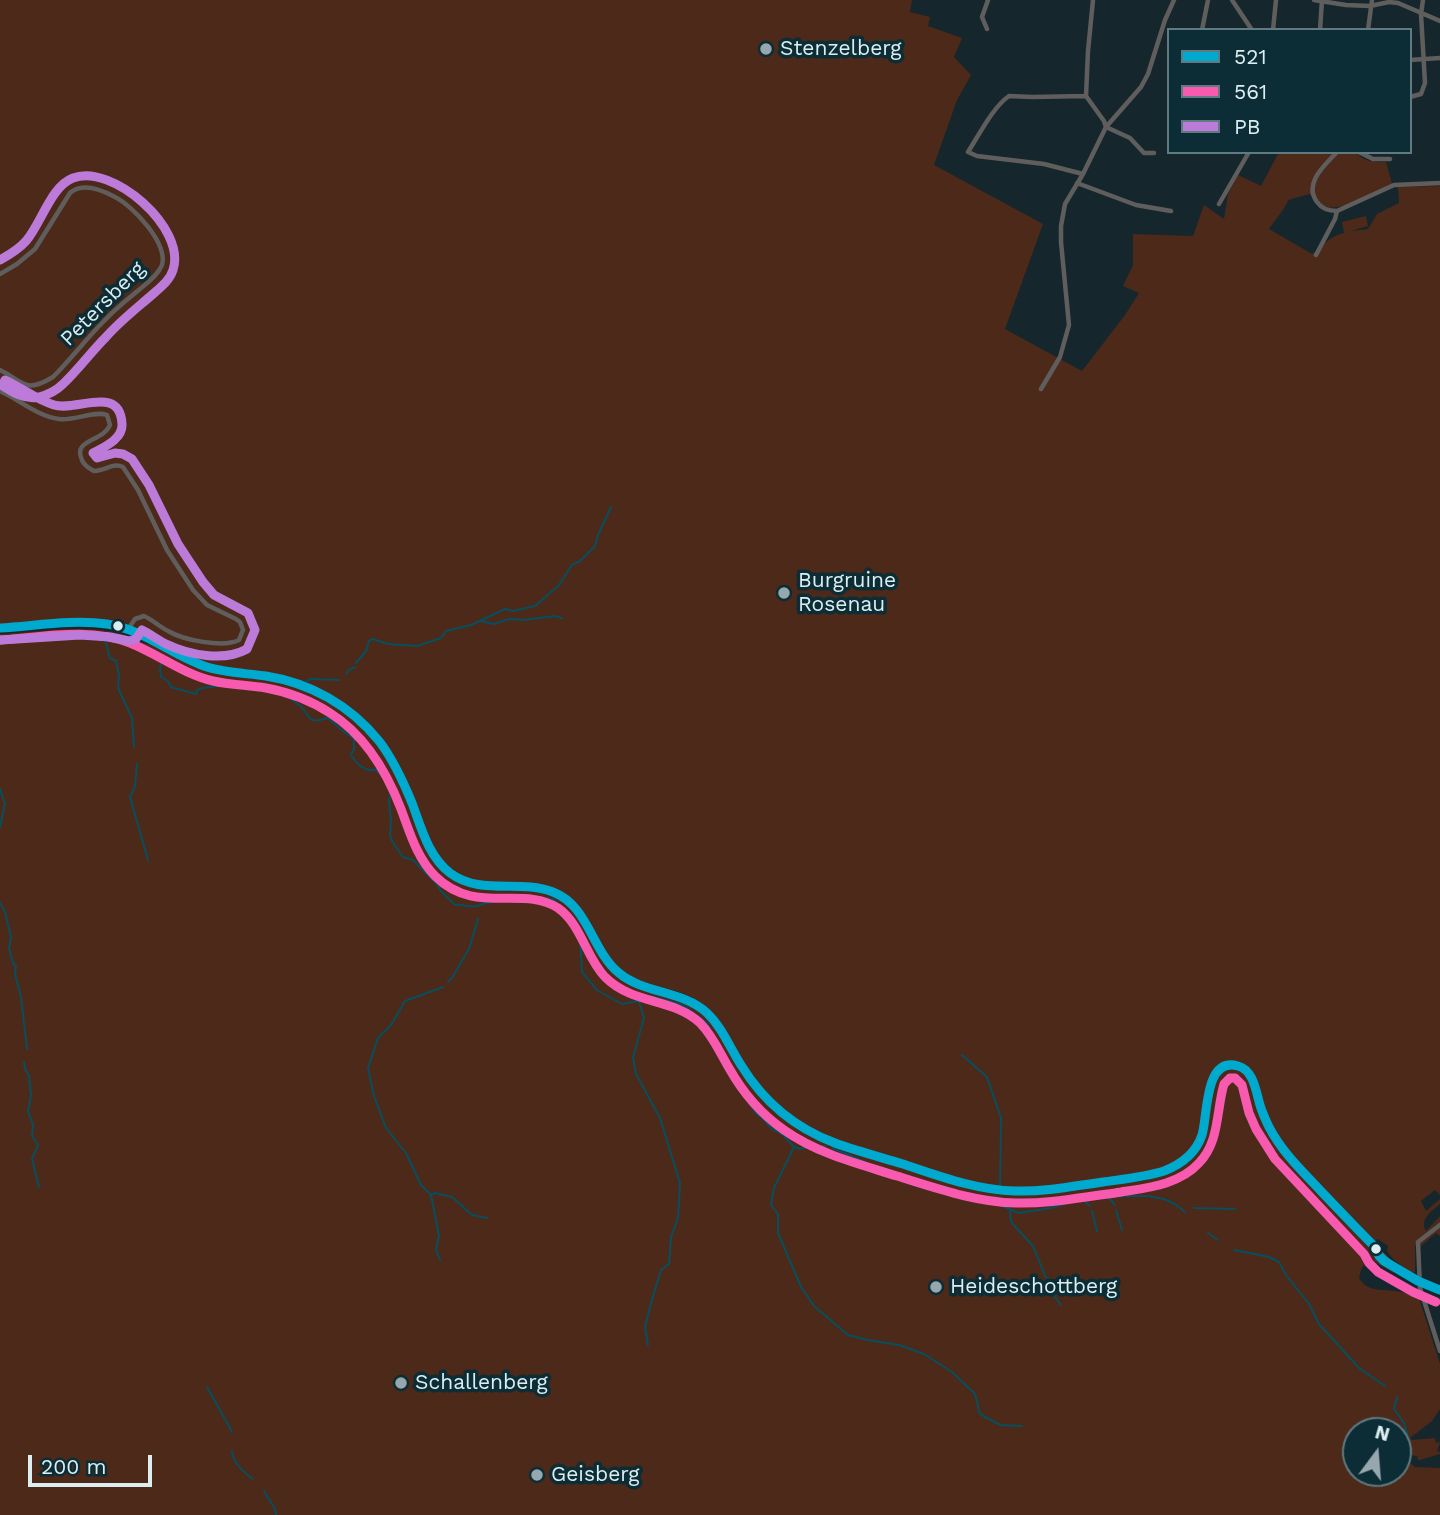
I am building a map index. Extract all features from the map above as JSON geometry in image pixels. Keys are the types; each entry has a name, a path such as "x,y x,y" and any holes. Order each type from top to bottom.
{"main road":[{"path":"0,628 87,623 129,626 192,661 212,668 277,678 331,698 373,733 391,757 429,847 445,869 460,880 473,885 487,888 538,888 566,899 583,915 600,950 615,969 634,983 681,996 702,1008 719,1026 758,1090 776,1109 808,1131 889,1160 993,1189 1037,1191 1128,1178 1164,1171 1180,1164 1189,1156 1199,1142 1205,1126 1211,1080 1222,1067 1234,1065 1245,1069 1252,1078 1263,1114 1280,1146 1296,1166 1401,1272 1440,1290"}],"street":[{"path":"987,29 982,17 988,0"},
{"path":"1093,0 1086,96 1107,127 1130,138 1144,153 1154,153"},
{"path":"1041,389 1060,357 1069,325 1061,226 1065,204 1107,127 1141,87 1148,74 1164,20 1174,0"},
{"path":"1202,28 1208,0"},
{"path":"1232,0 1251,28"},
{"path":"1273,28 1276,0"},
{"path":"1314,0 1389,2 1440,21"},
{"path":"1412,97 1423,92 1425,83 1421,14 1423,0"},
{"path":"1320,28 1322,1"},
{"path":"1368,28 1371,3"},
{"path":"1412,60 1440,58"},
{"path":"1083,174 1044,164 977,156 968,152 999,105 1009,96 1086,96"},
{"path":"1219,204 1248,154"},
{"path":"1335,154 1317,174 1313,190 1319,205 1331,211 1337,211 1394,185 1440,183"},
{"path":"1363,154 1373,159 1390,159"},
{"path":"1077,183 1136,205 1171,211"},
{"name":"Petersberg","path":"0,274 35,249 70,192 78,188 99,190 119,198 144,221 162,254 162,264 158,272 113,312 53,377 30,386 0,370"},
{"path":"1316,254 1337,211"},
{"path":"0,391 48,417 66,419 99,413 107,415 110,425 106,433 85,443 80,450 84,464 94,471 113,465 123,467 188,584 207,605 240,622 243,630 239,640 229,644 181,637 144,617 138,617 129,626"},
{"path":"1440,1225 1418,1242 1419,1282 1440,1351"}],"shaded area":[{"path":"0,0 912,0 910,12 930,17 928,26 962,38 954,57 971,75 957,100 934,165 1043,224 1005,329 1082,371 1139,293 1123,286 1133,265 1133,234 1193,236 1204,205 1224,219 1228,194 1238,175 1261,186 1278,154 1357,154 1366,160 1386,162 1392,184 1342,206 1328,207 1309,194 1288,200 1269,229 1312,254 1331,238 1344,233 1342,222 1366,216 1368,226 1351,231 1368,229 1377,214 1399,203 1398,187 1440,186 1440,1195 1435,1190 1421,1201 1426,1211 1440,1199 1440,1204 1427,1216 1424,1227 1426,1231 1440,1216 1440,1236 1436,1233 1421,1246 1415,1245 1415,1272 1411,1273 1393,1259 1387,1251 1388,1246 1378,1239 1371,1241 1290,1155 1271,1126 1253,1073 1238,1062 1223,1063 1213,1071 1208,1083 1200,1130 1191,1149 1183,1156 1160,1169 1065,1185 1017,1188 975,1183 817,1131 794,1119 774,1103 747,1068 707,1007 684,994 641,982 621,970 613,962 584,913 568,897 554,889 540,886 477,882 449,868 430,842 403,774 386,744 362,718 334,698 287,678 208,664 117,621 70,621 0,627"},
{"path":"68,629 111,632 157,646 212,671 286,683 329,701 362,725 383,750 398,778 426,847 440,868 455,880 471,887 537,892 554,896 569,905 577,912 603,959 617,976 639,988 687,1002 698,1009 711,1021 746,1078 769,1106 813,1137 842,1148 956,1184 1014,1194 1054,1192 1158,1176 1183,1166 1197,1151 1206,1132 1215,1079 1228,1069 1235,1068 1243,1072 1255,1093 1265,1126 1279,1149 1309,1184 1395,1271 1394,1273 1371,1260 1361,1270 1359,1278 1362,1282 1375,1289 1418,1295 1440,1364 1440,1409 1432,1421 1412,1436 1412,1417 1342,1417 1342,1487 1412,1487 1412,1464 1415,1467 1440,1468 1440,1515 0,1515 0,634"},
{"path":"1435,1438 1436,1443 1440,1442 1437,1451 1440,1454 1420,1460 1412,1455 1412,1440"}],"waterway":[{"path":"356,663 366,651 369,641 373,639 388,644 417,646 441,638 446,631 471,625 505,609 513,611 535,606 559,585 572,565 595,546 611,507"},
{"path":"481,621 494,624 509,619 555,616 562,618"},
{"path":"111,635 103,633 110,658 116,661 118,688 132,718 134,747"},
{"path":"118,637 158,654 162,659 161,677 168,681 171,687 196,694 197,690 219,686 243,686 249,690 282,689"},
{"path":"346,674 355,667"},
{"path":"306,681 339,680"},
{"path":"286,693 312,720 328,718 354,738 351,755 356,762 361,767 376,770 391,783 390,835 403,857 413,860 455,905 474,906 493,902"},
{"path":"137,764 135,786 130,797 148,860"},
{"path":"0,789 5,804 0,827"},
{"path":"512,899 553,899 575,920 580,935 582,972 597,990 622,1004 639,1001 644,996"},
{"path":"0,903 11,937 9,949 16,966 27,1049"},
{"path":"448,982 469,949 478,919"},
{"path":"440,1260 436,1250 439,1236 431,1195 421,1185 406,1153 386,1128 374,1096 368,1068 378,1038 391,1025 405,1001 443,987"},
{"path":"651,996 683,1005 707,1023 722,1055 723,1065 756,1113 772,1129 800,1149 825,1146"},
{"path":"639,1001 644,1018 633,1057 636,1074 660,1118 680,1183 678,1218 671,1237 669,1264 661,1270 645,1327 648,1345"},
{"path":"962,1055 987,1077 1001,1118 1000,1186"},
{"path":"24,1062 29,1076 31,1095 28,1111 33,1125 32,1136 38,1145 32,1159 39,1187"},
{"path":"794,1147 774,1188 771,1205 778,1214 778,1233 801,1287 814,1306 848,1335 899,1345 924,1354 952,1372 975,1394 980,1414 1000,1425 1022,1426"},
{"path":"832,1148 917,1186 968,1200 990,1201 1019,1213 1051,1208 1081,1199 1126,1196 1164,1199 1185,1212"},
{"path":"432,1194 452,1197 472,1215 487,1218"},
{"path":"990,1201 996,1196"},
{"path":"1109,1198 1115,1205"},
{"path":"1083,1200 1090,1206"},
{"path":"1194,1208 1235,1209"},
{"path":"1010,1210 1011,1222 1033,1246 1045,1276 1056,1285 1055,1297 1061,1305"},
{"path":"1116,1210 1122,1230"},
{"path":"1092,1211 1097,1231"},
{"path":"1208,1233 1218,1240"},
{"path":"1234,1250 1269,1257 1279,1262 1309,1304 1319,1324 1359,1368 1385,1386"},
{"path":"207,1387 232,1432"},
{"path":"1397,1397 1394,1409 1400,1417"},
{"path":"232,1451 239,1467 253,1479"},
{"path":"264,1491 276,1515"}],"transit line":[{"name":"PB","path":"0,260 26,241 52,197 65,182 89,176 107,180 125,189 143,203 158,218 169,236 174,253 173,270 167,280 117,326 58,388 34,398 23,396 0,384"},
{"name":"PB","path":"1,640 80,635 129,641 136,639 142,630 175,648 217,656 247,649 255,630 248,613 214,595 203,582 178,544 149,485 132,459 115,453 97,458 93,453 112,442 119,434 122,424 114,405 105,402 54,405 5,380"},
{"name":"521","path":"0,628 67,623 107,624 144,636 204,666 282,679 313,690 342,706 368,728 384,748 405,787 431,850 442,866 462,880 474,884 540,888 565,899 575,907 602,953 619,973 640,985 686,1000 707,1013 759,1090 781,1112 820,1137 944,1178 1000,1190 1048,1190 1134,1178 1171,1168 1192,1152 1202,1135 1213,1078 1227,1065 1238,1066 1252,1079 1269,1127 1299,1168 1375,1247 1384,1261 1418,1281 1440,1290"},
{"name":"561","path":"1,640 66,634 115,638 202,678 282,692 307,700 330,713 354,732 381,767 419,853 435,876 450,888 466,895 529,899 558,908 572,923 605,977 628,992 678,1009 700,1023 753,1102 776,1124 811,1146 839,1158 941,1190 1001,1202 1066,1200 1137,1189 1160,1185 1181,1177 1199,1163 1211,1145 1224,1084 1230,1078 1235,1078 1242,1085 1256,1129 1275,1159 1378,1272 1436,1302"}],"place":[{"name":"Stenzelberg","path":"766,49"},
{"name":"Burgruine Rosenau","path":"784,593"},
{"name":"Heideschottberg","path":"936,1287"},
{"name":"Schallenberg","path":"401,1383"},
{"name":"Geisberg","path":"537,1475"}]}
